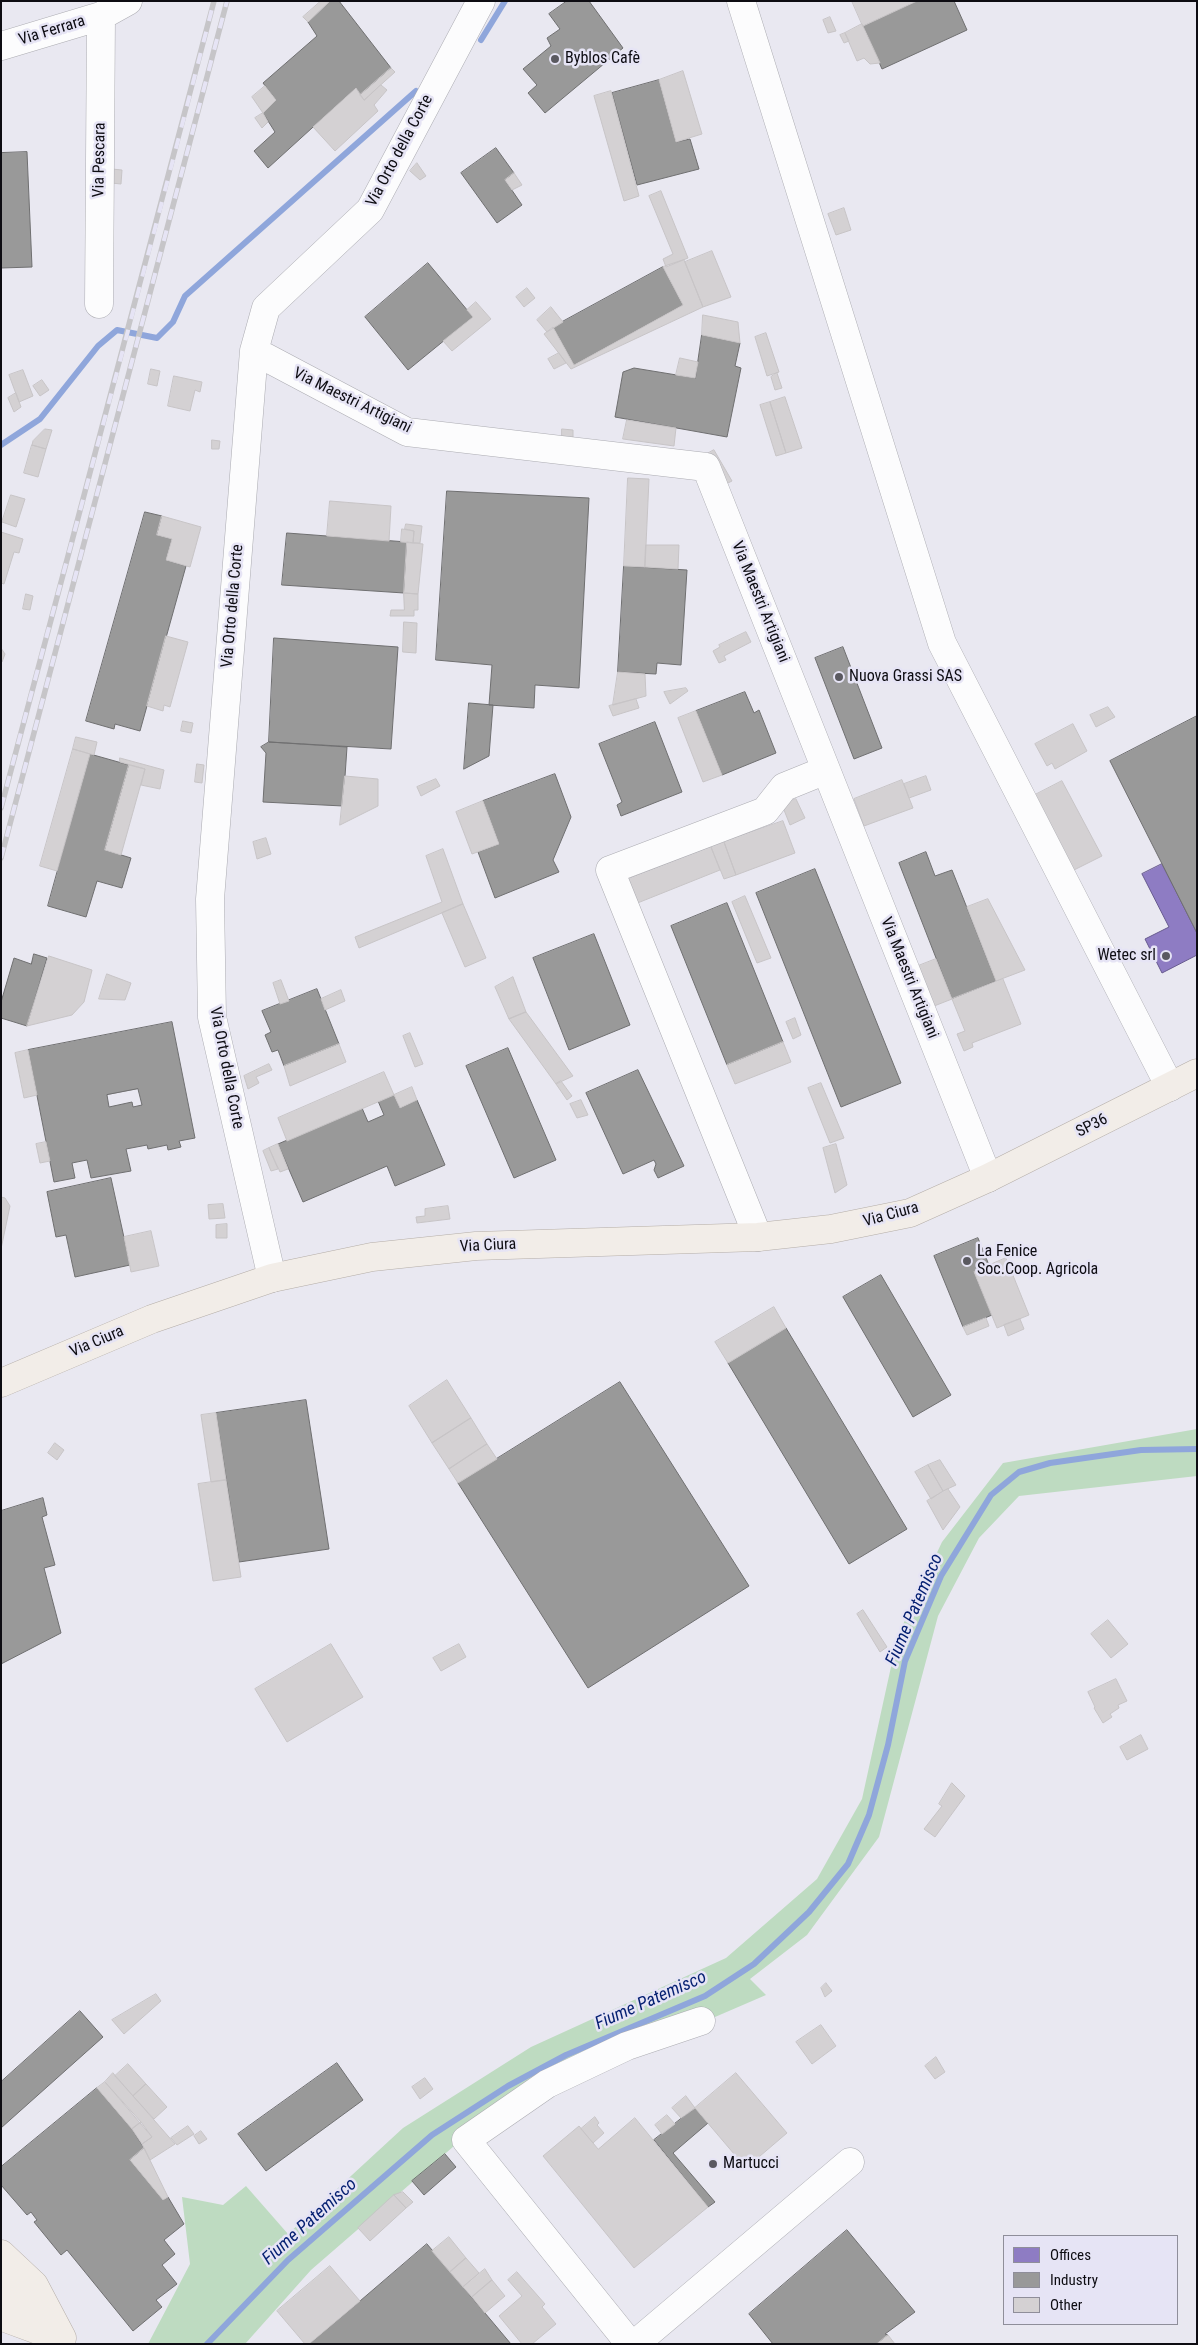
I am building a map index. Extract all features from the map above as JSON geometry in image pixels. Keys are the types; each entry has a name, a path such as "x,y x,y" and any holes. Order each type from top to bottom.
{"main road":[{"name":"SP36","path":"988,1178 1197,1073"},
{"name":"Via Ciura","path":"1,1383 152,1319 272,1278 372,1257 476,1246 758,1237 831,1229 910,1212 988,1178"},
{"path":"1,2254 34,2285 66,2341"},
{"path":"1,2284 66,2341"},
{"path":"1,2312 8,2319 66,2341"}],"street":[{"name":"Via Ferrara","path":"1,46 102,16 128,1"},
{"name":"Via Orto della Corte","path":"272,1278 212,1016 210,909 254,351 266,308 370,210 481,1"},
{"path":"741,1 942,643 1170,1087"},
{"name":"Via Pescara","path":"99,304 102,16"},
{"name":"Via Maestri Artigiani","path":"254,351 407,432 706,467 988,1178"},
{"path":"758,1237 610,870 765,811 784,787 826,770"},
{"path":"630,2344 466,2140 547,2084 627,2046 701,2021"},
{"path":"635,2344 850,2162"}],"green space":[{"path":"1197,1429 1197,1476 1019,1496 979,1538 938,1616 879,1837 807,1935 750,1979 766,1995 562,2083 454,2146 311,2270 245,2344 148,2344 190,2264 182,2197 223,2205 246,2186 288,2234 403,2128 531,2047 726,1958 817,1879 862,1799 898,1635 942,1542 1003,1463"}],"building: Offices":[{"path":"1162,864 1197,933 1197,955 1162,973 1145,939 1169,927 1142,874"}],"building: Industry":[{"path":"330,1 339,1 391,68 360,95 356,88 268,168 254,151 275,132 263,113 276,100 263,83 317,36 308,22"},
{"path":"567,1 589,1 623,48 545,113 528,93 537,85 523,69 551,46 547,38 560,29 549,14"},
{"path":"917,1 954,1 967,30 882,69 863,26"},
{"path":"659,80 676,142 690,139 699,169 637,185 612,93"},
{"path":"496,148 514,173 505,180 522,205 497,223 461,173"},
{"path":"27,152 32,267 1,268 1,153"},
{"path":"428,263 473,317 408,370 365,317"},
{"path":"663,267 683,305 574,365 553,327"},
{"path":"702,335 740,343 735,366 741,368 727,437 615,417 623,372 634,368 695,378"},
{"path":"447,491 589,498 579,688 535,685 534,708 489,705 492,665 436,660"},
{"path":"145,512 162,516 157,535 172,539 166,560 186,566 140,731 115,724 114,729 86,721"},
{"path":"287,533 407,542 404,593 282,585"},
{"path":"624,566 687,570 681,665 657,663 656,674 618,672"},
{"path":"274,638 398,647 391,749 269,742"},
{"path":"843,647 882,748 854,759 815,658"},
{"path":"745,692 754,713 759,710 776,753 722,775 696,711"},
{"path":"469,703 493,705 489,756 464,769"},
{"path":"1197,716 1197,933 1110,761"},
{"path":"655,722 682,792 621,816 617,805 622,802 599,744"},
{"path":"269,742 347,747 343,806 263,802 266,753 261,747"},
{"path":"90,754 129,765 105,850 131,858 122,888 97,881 86,917 48,906"},
{"path":"555,774 571,817 553,860 559,872 495,898 478,852 499,844 483,801"},
{"path":"926,852 935,876 952,870 996,981 952,999 899,863"},
{"path":"815,869 901,1083 841,1107 756,893"},
{"path":"727,903 783,1042 727,1065 671,926"},
{"path":"594,934 630,1025 569,1050 533,958"},
{"path":"34,954 47,958 27,1026 1,1018 1,1002 14,958 31,964"},
{"path":"317,989 339,1044 284,1066 278,1050 272,1052 265,1035 271,1032 262,1011"},
{"path":"172,1022 195,1138 179,1141 181,1147 168,1150 167,1145 148,1149 147,1145 126,1149 131,1171 91,1178 87,1160 72,1163 75,1178 54,1182 28,1050","holes":["138,1089 142,1105 133,1107 132,1102 109,1107 107,1095"]},
{"path":"508,1048 556,1160 514,1178 466,1066"},
{"path":"638,1070 684,1166 658,1178 654,1170 656,1164 654,1160 623,1174 586,1093"},
{"path":"394,1095 400,1108 417,1100 445,1165 395,1186 387,1166 303,1202 278,1144 362,1108 368,1122 384,1115 378,1101"},
{"path":"111,1178 130,1265 75,1277 66,1235 56,1237 47,1192"},
{"path":"978,1238 989,1265 974,1272 992,1315 963,1327 934,1256"},
{"path":"881,1275 951,1395 913,1417 843,1297"},
{"path":"786,1328 907,1529 849,1564 728,1363"},
{"path":"620,1382 749,1586 588,1688 458,1483"},
{"path":"306,1400 329,1549 239,1562 216,1413"},
{"path":"43,1498 47,1515 42,1517 55,1565 44,1568 61,1633 1,1664 1,1511"},
{"path":"80,2011 103,2037 1,2128 1,2082"},
{"path":"337,2063 363,2100 266,2171 238,2134"},
{"path":"97,2088 132,2129 144,2148 130,2160 163,2200 168,2197 184,2224 164,2240 175,2254 162,2265 177,2284 156,2300 162,2307 133,2331 67,2250 61,2255 34,2222 37,2220 31,2212 27,2215 1,2185 1,2167"},
{"path":"695,2108 708,2123 673,2153 715,2202 708,2207 654,2140"},
{"path":"445,2154 456,2167 424,2195 412,2181"},
{"path":"847,2230 915,2312 885,2334 888,2335 877,2344 773,2344 749,2314"},
{"path":"427,2244 511,2344 309,2344 360,2301"}],"building: Other":[{"path":"321,1 330,1 308,22 303,17"},
{"path":"852,1 917,1 863,26"},
{"path":"830,17 836,31 828,33 823,20"},
{"path":"862,24 880,63 870,64 864,58 857,61 845,33"},
{"path":"845,33 849,41 844,43 840,35"},
{"path":"391,68 395,72 364,100 360,95"},
{"path":"683,71 702,134 676,142 659,80"},
{"path":"381,85 387,90 374,105 378,111 335,151 313,127 356,88 364,100"},
{"path":"265,86 276,100 263,113 252,97"},
{"path":"611,91 639,196 624,201 594,96"},
{"path":"263,113 268,122 262,128 255,118"},
{"path":"417,163 426,176 420,180 410,171"},
{"path":"112,169 122,170 121,184 111,183"},
{"path":"514,173 522,185 512,190 505,180"},
{"path":"661,191 688,258 666,267 663,259 673,254 649,196"},
{"path":"844,208 851,230 836,235 828,214"},
{"path":"712,251 731,297 703,307 685,262"},
{"path":"684,260 703,307 571,369 544,334 553,327 574,365 683,305 663,267"},
{"path":"527,288 535,298 524,307 516,297"},
{"path":"476,302 491,319 452,351 443,341 473,317 467,310"},
{"path":"551,307 563,322 547,332 537,320"},
{"path":"703,315 738,322 740,343 702,335"},
{"path":"766,333 779,372 767,376 755,337"},
{"path":"559,353 566,363 554,369 548,359"},
{"path":"680,358 698,362 695,378 676,375"},
{"path":"151,369 160,371 157,386 148,384"},
{"path":"23,370 33,396 19,402 9,375"},
{"path":"777,373 782,388 775,390 771,377"},
{"path":"174,376 202,382 200,392 195,390 190,411 168,406"},
{"path":"42,380 49,390 40,396 33,386"},
{"path":"16,393 21,407 14,412 8,398"},
{"path":"785,397 802,448 786,453 770,402"},
{"path":"770,402 786,453 776,456 760,405"},
{"path":"627,420 676,428 674,446 623,439"},
{"path":"45,429 52,430 46,449 32,445 33,441"},
{"path":"562,429 573,430 573,440 562,439"},
{"path":"212,440 220,441 219,449 212,449"},
{"path":"32,445 46,449 38,477 24,473"},
{"path":"714,450 732,481 724,485 707,454"},
{"path":"628,478 649,479 645,567 624,566"},
{"path":"11,495 25,499 16,527 2,522"},
{"path":"330,501 391,506 389,541 327,536"},
{"path":"162,516 201,527 190,567 166,560 172,539 157,535"},
{"path":"406,524 422,526 420,543 413,543 414,531 405,529"},
{"path":"402,529 414,531 413,543 401,542"},
{"path":"1,532 23,539 19,553 14,552 4,584 1,583"},
{"path":"407,542 423,544 418,594 404,593"},
{"path":"646,545 679,545 678,569 645,567"},
{"path":"404,593 418,594 418,610 414,610 414,616 390,616 391,610 404,610"},
{"path":"26,594 33,596 30,610 23,609"},
{"path":"404,622 417,623 416,653 403,652"},
{"path":"746,632 751,642 724,656 726,660 719,663 713,651 720,647 719,645"},
{"path":"166,636 188,642 170,707 164,705 163,711 147,706"},
{"path":"1,648 5,654 2,662 1,662"},
{"path":"618,672 645,674 646,696 613,705"},
{"path":"686,688 688,691 670,704 664,692"},
{"path":"636,699 639,708 613,716 609,706"},
{"path":"1108,707 1115,717 1096,727 1090,715"},
{"path":"696,711 722,775 703,782 678,718"},
{"path":"183,721 193,723 191,733 181,731"},
{"path":"1073,724 1087,751 1055,769 1052,763 1047,766 1035,744"},
{"path":"76,737 97,742 94,755 73,749"},
{"path":"73,749 90,754 57,871 40,866"},
{"path":"120,758 164,770 160,789 141,785 145,769 120,762"},
{"path":"197,764 204,765 202,783 195,782"},
{"path":"129,765 145,769 121,855 105,850"},
{"path":"345,776 378,779 378,806 340,825"},
{"path":"926,776 931,790 909,798 904,784"},
{"path":"436,779 440,786 421,796 417,787"},
{"path":"902,780 913,808 864,826 854,799"},
{"path":"1062,781 1102,856 1072,871 1033,796"},
{"path":"796,799 805,818 790,825 782,805"},
{"path":"483,801 499,844 472,854 456,812"},
{"path":"783,821 795,853 736,875 724,842"},
{"path":"266,838 271,854 257,859 253,842"},
{"path":"724,842 736,875 724,879 711,847"},
{"path":"711,847 720,870 635,904 626,880"},
{"path":"443,849 463,904 359,948 355,937 442,902 426,856"},
{"path":"745,896 771,958 757,963 732,902"},
{"path":"988,899 1025,970 996,981 967,907"},
{"path":"463,904 486,958 465,967 442,913"},
{"path":"49,956 92,970 84,1002 72,1015 27,1026"},
{"path":"936,959 952,999 929,1008 913,968"},
{"path":"107,974 131,983 125,1000 99,999"},
{"path":"513,977 526,1012 509,1019 495,987"},
{"path":"1003,979 1021,1024 972,1043 973,1047 964,1051 957,1034 965,1031 952,999"},
{"path":"281,980 289,1001 280,1004 273,983"},
{"path":"341,990 345,1001 325,1010 321,999"},
{"path":"526,1012 573,1076 556,1084 509,1019"},
{"path":"795,1018 801,1035 793,1039 786,1022"},
{"path":"410,1033 423,1064 415,1067 403,1036"},
{"path":"783,1042 791,1062 735,1084 727,1065"},
{"path":"339,1044 346,1062 290,1086 284,1066"},
{"path":"28,1050 37,1095 24,1098 15,1053"},
{"path":"269,1064 272,1070 256,1077 259,1083 248,1089 244,1076"},
{"path":"384,1072 394,1095 287,1141 278,1118"},
{"path":"561,1081 572,1096 567,1100 556,1084"},
{"path":"821,1083 844,1138 830,1143 808,1088"},
{"path":"412,1087 417,1100 400,1108 394,1095"},
{"path":"581,1100 588,1115 577,1118 570,1104"},
{"path":"46,1142 50,1161 40,1163 36,1144"},
{"path":"278,1144 288,1169 280,1172 269,1148"},
{"path":"836,1144 847,1185 835,1193 823,1148"},
{"path":"269,1148 278,1169 271,1171 263,1151"},
{"path":"1,1197 5,1198 10,1206 1,1249"},
{"path":"223,1204 225,1218 209,1219 208,1205"},
{"path":"448,1206 450,1219 417,1223 416,1217 425,1216 425,1209"},
{"path":"227,1224 227,1238 216,1238 216,1225"},
{"path":"151,1231 159,1266 131,1272 124,1237"},
{"path":"1006,1258 1029,1315 997,1328 974,1272"},
{"path":"774,1307 786,1328 728,1363 715,1342"},
{"path":"986,1318 989,1326 967,1335 963,1327"},
{"path":"1020,1319 1024,1329 1008,1336 1004,1325"},
{"path":"447,1380 471,1418 432,1443 409,1406"},
{"path":"216,1413 226,1480 211,1482 201,1415"},
{"path":"471,1418 487,1444 449,1469 432,1443"},
{"path":"55,1443 64,1450 57,1460 48,1453"},
{"path":"487,1444 497,1459 458,1483 449,1469"},
{"path":"940,1460 956,1485 943,1491 928,1465"},
{"path":"928,1465 943,1491 931,1499 915,1472"},
{"path":"226,1480 241,1577 213,1581 198,1484"},
{"path":"948,1489 960,1507 943,1530 927,1501"},
{"path":"863,1610 887,1647 880,1652 857,1614"},
{"path":"1108,1620 1128,1644 1111,1658 1091,1634"},
{"path":"331,1644 363,1697 287,1742 255,1689"},
{"path":"459,1644 466,1657 441,1671 433,1658"},
{"path":"1116,1679 1127,1701 1118,1705 1119,1708 1110,1714 1112,1717 1103,1723 1094,1708 1088,1692"},
{"path":"1141,1735 1148,1749 1127,1760 1120,1747"},
{"path":"952,1783 965,1796 935,1837 924,1829 942,1806 939,1804"},
{"path":"826,1983 832,1991 825,1997 821,1988"},
{"path":"156,1994 161,2001 124,2034 112,2020"},
{"path":"821,2025 836,2046 812,2064 796,2042"},
{"path":"936,2057 945,2072 935,2079 925,2066"},
{"path":"128,2064 146,2084 133,2096 115,2076"},
{"path":"113,2073 175,2144 150,2160 142,2144 152,2137 105,2082"},
{"path":"736,2073 787,2133 746,2168 695,2108"},
{"path":"425,2078 433,2089 420,2099 412,2087"},
{"path":"105,2082 141,2122 132,2129 97,2088"},
{"path":"146,2084 167,2107 154,2119 133,2096"},
{"path":"686,2096 695,2108 681,2118 672,2108"},
{"path":"667,2115 675,2124 662,2134 655,2125"},
{"path":"595,2117 599,2123 597,2125 604,2133 593,2143 581,2129"},
{"path":"635,2118 708,2207 634,2268 543,2156 579,2126 598,2149"},
{"path":"141,2122 152,2137 142,2144 132,2129"},
{"path":"188,2126 194,2134 177,2145 171,2138"},
{"path":"201,2131 207,2139 199,2144 194,2136"},
{"path":"144,2148 168,2197 163,2200 130,2160"},
{"path":"403,2192 413,2202 406,2208 394,2195"},
{"path":"394,2195 406,2208 370,2241 358,2228"},
{"path":"449,2237 466,2258 450,2272 432,2251"},
{"path":"466,2258 479,2273 463,2287 450,2272"},
{"path":"330,2266 360,2301 309,2344 305,2344 277,2311"},
{"path":"485,2269 492,2280 472,2297 463,2287"},
{"path":"517,2272 545,2304 542,2307 556,2324 532,2344 522,2344 499,2316 522,2296 508,2280"},
{"path":"492,2280 505,2296 485,2313 472,2297"},
{"path":"888,2335 895,2344 877,2344"}],"waterway":[{"path":"481,40 505,1"},
{"path":"1,445 40,419 98,346 117,330 157,338 173,322 185,296 416,91"},
{"name":"Fiume Patemisco","path":"207,2344 288,2260 432,2135 508,2086 566,2055 705,1996 754,1964 809,1912 848,1864 869,1815 888,1745 905,1661 941,1576 991,1495 1019,1472 1050,1463 1141,1450 1197,1449"}],"railway":[{"path":"1,808 214,1"},
{"path":"1,858 227,1"}],"place":[{"name":"Byblos Cafè","path":"555,59"},
{"name":"Nuova Grassi SAS","path":"839,677"},
{"name":"Wetec srl","path":"1166,956"},
{"name":"La Fenice Soc.Coop. Agricola","path":"967,1261"},
{"name":"Martucci","path":"713,2164"}]}
